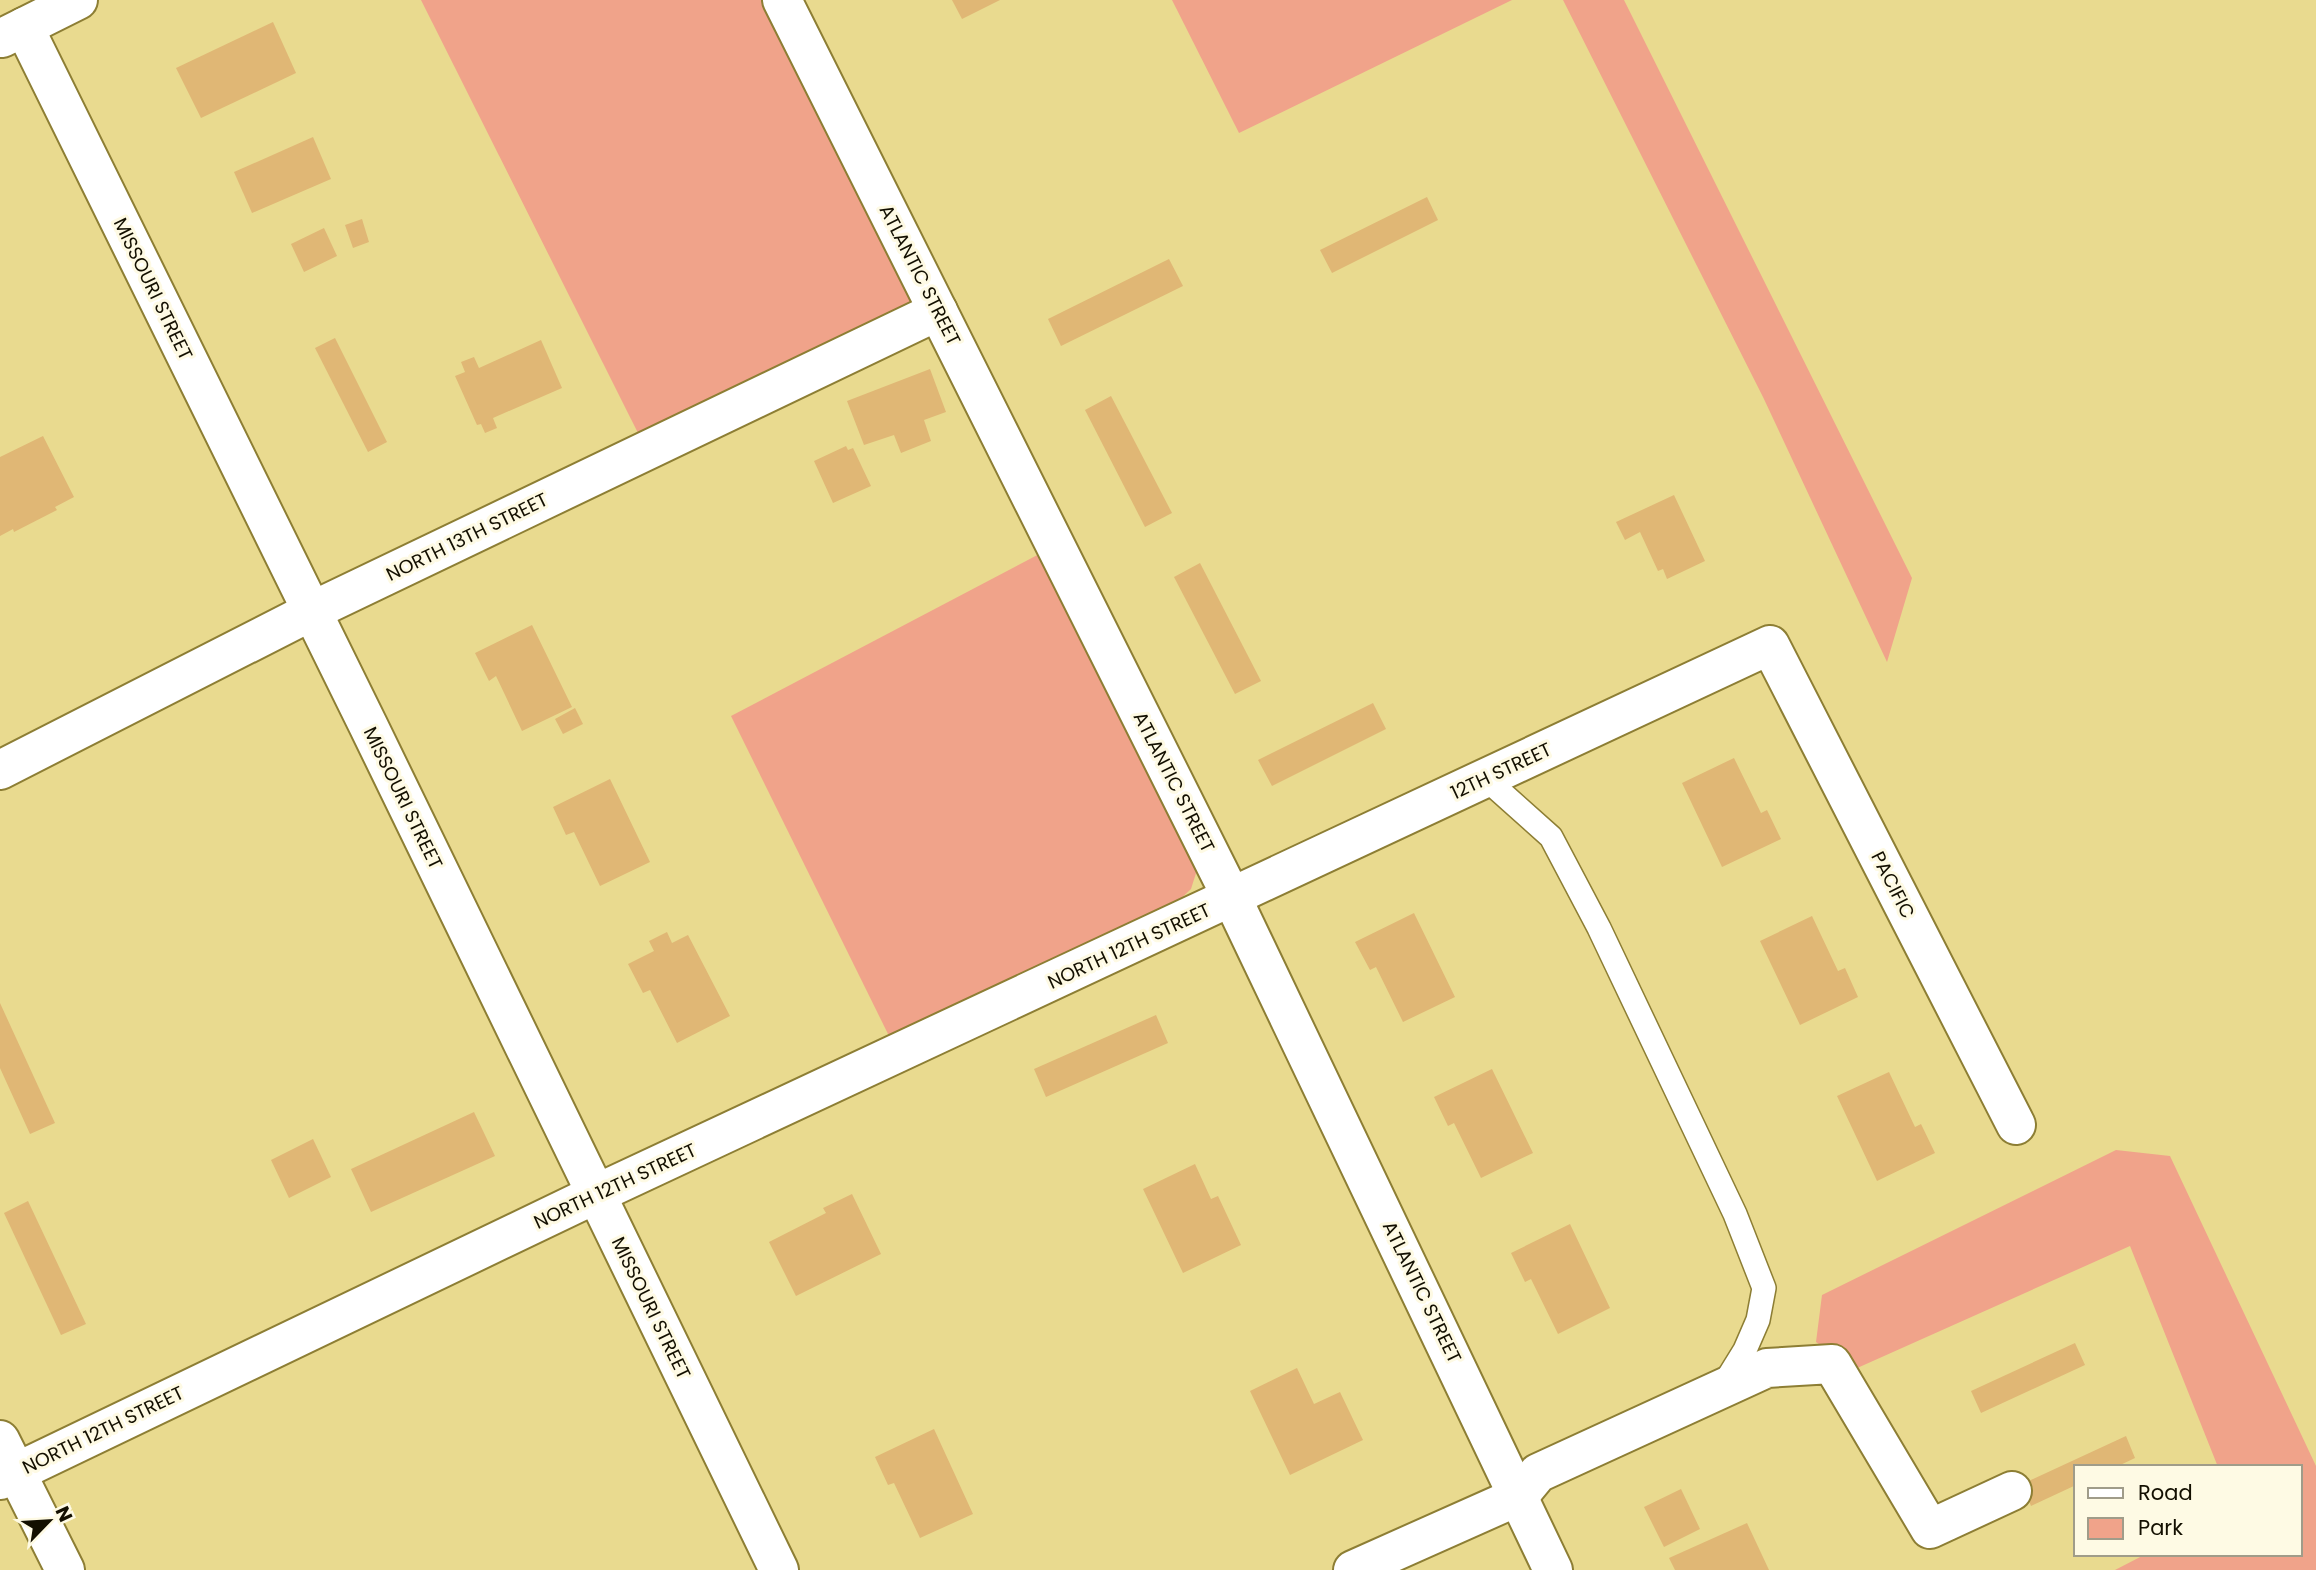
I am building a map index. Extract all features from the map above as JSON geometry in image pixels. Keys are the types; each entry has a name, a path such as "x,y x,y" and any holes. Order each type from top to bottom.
{"street":[{"path":"12,33 78,0"},
{"name":"ATLANTIC STREET","path":"782,0 1232,898 1553,1570"},
{"name":"MISSOURI STREET","path":"12,33 312,611 779,1570"},
{"name":"NORTH 13TH STREET","path":"0,770 312,611 938,311"},
{"name":"12TH STREET","path":"1232,898 1770,645"},
{"name":"PACIFIC","path":"1770,645 2016,1125"},
{"name":"NORTH 12TH STREET","path":"5,1464 596,1194 1232,898"},
{"path":"1353,1570 1519,1496 1538,1473 1767,1368 1832,1364 1930,1529 2012,1491"},
{"path":"5,1464 65,1570"}],"lane":[{"path":"1485,778 1551,837 1599,928 1735,1214 1764,1288 1758,1320 1745,1350 1721,1389"}],"green space":[{"path":"421,0 770,0 916,293 906,310 641,439"},
{"path":"1172,0 1512,0 1239,133"},
{"path":"1563,0 1624,0 1912,578 1887,662 1763,397"},
{"path":"1045,551 1197,870 1191,889 1174,905 891,1040 731,716"},
{"path":"2116,1150 2170,1156 2316,1466 2316,1570 2115,1570 2142,1556 2302,1556 2302,1465 2217,1465 2130,1246 1855,1369 1816,1342 1822,1295"}],"building":[{"path":"952,0 1000,0 962,19"},
{"path":"273,22 296,73 201,118 176,68"},
{"path":"313,137 331,179 252,213 234,172"},
{"path":"1427,197 1438,220 1332,273 1320,250"},
{"path":"362,219 369,242 353,248 345,225"},
{"path":"324,228 337,256 304,272 291,244"},
{"path":"1169,259 1183,286 1061,346 1048,319"},
{"path":"335,338 387,442 368,452 315,348"},
{"path":"541,340 562,388 493,418 497,428 485,433 481,424 477,425 455,376 465,372 461,362 474,357 479,368"},
{"path":"930,369 946,412 924,420 931,441 901,453 894,435 864,445 847,401"},
{"path":"1111,396 1172,513 1145,527 1085,410"},
{"path":"43,436 74,497 55,507 57,510 14,532 13,529 0,536 0,457"},
{"path":"846,446 848,450 853,448 871,486 833,503 814,461"},
{"path":"1674,495 1705,561 1667,579 1663,569 1658,571 1640,532 1625,540 1616,522"},
{"path":"1200,563 1261,681 1235,694 1174,577"},
{"path":"532,625 572,707 522,731 496,676 489,681 475,653"},
{"path":"1373,703 1386,729 1272,786 1258,760"},
{"path":"575,708 583,724 563,734 555,719"},
{"path":"1734,758 1761,813 1767,810 1781,839 1722,867 1682,783"},
{"path":"610,779 650,862 600,886 574,832 566,835 553,807"},
{"path":"1414,913 1455,997 1403,1022 1376,967 1370,970 1355,942"},
{"path":"1812,916 1838,971 1845,968 1858,997 1800,1025 1760,941"},
{"path":"667,932 672,943 688,935 730,1016 677,1043 650,990 643,993 628,964 654,951 649,941"},
{"path":"0,1003 55,1123 30,1134 0,1068"},
{"path":"1156,1015 1168,1043 1046,1097 1034,1069"},
{"path":"1492,1069 1533,1153 1481,1178 1454,1123 1448,1126 1434,1097"},
{"path":"1889,1072 1915,1127 1921,1124 1935,1153 1877,1181 1837,1096"},
{"path":"474,1112 495,1156 371,1212 351,1169"},
{"path":"313,1139 331,1177 289,1198 271,1160"},
{"path":"1195,1164 1211,1199 1218,1196 1241,1245 1183,1273 1143,1189"},
{"path":"852,1194 881,1254 796,1296 769,1242 826,1213 823,1208"},
{"path":"28,1201 86,1324 61,1335 4,1213"},
{"path":"1570,1224 1610,1308 1558,1334 1531,1279 1525,1282 1511,1253"},
{"path":"2075,1343 2085,1365 1981,1413 1971,1391"},
{"path":"1297,1368 1314,1404 1340,1392 1363,1440 1290,1475 1250,1391"},
{"path":"934,1429 973,1514 920,1538 894,1483 888,1485 875,1457"},
{"path":"2126,1436 2135,1458 2120,1465 2074,1465 2074,1486 2031,1506 2022,1484"},
{"path":"1681,1489 1700,1529 1664,1547 1644,1507"},
{"path":"1747,1523 1769,1570 1675,1570 1669,1558"}]}
